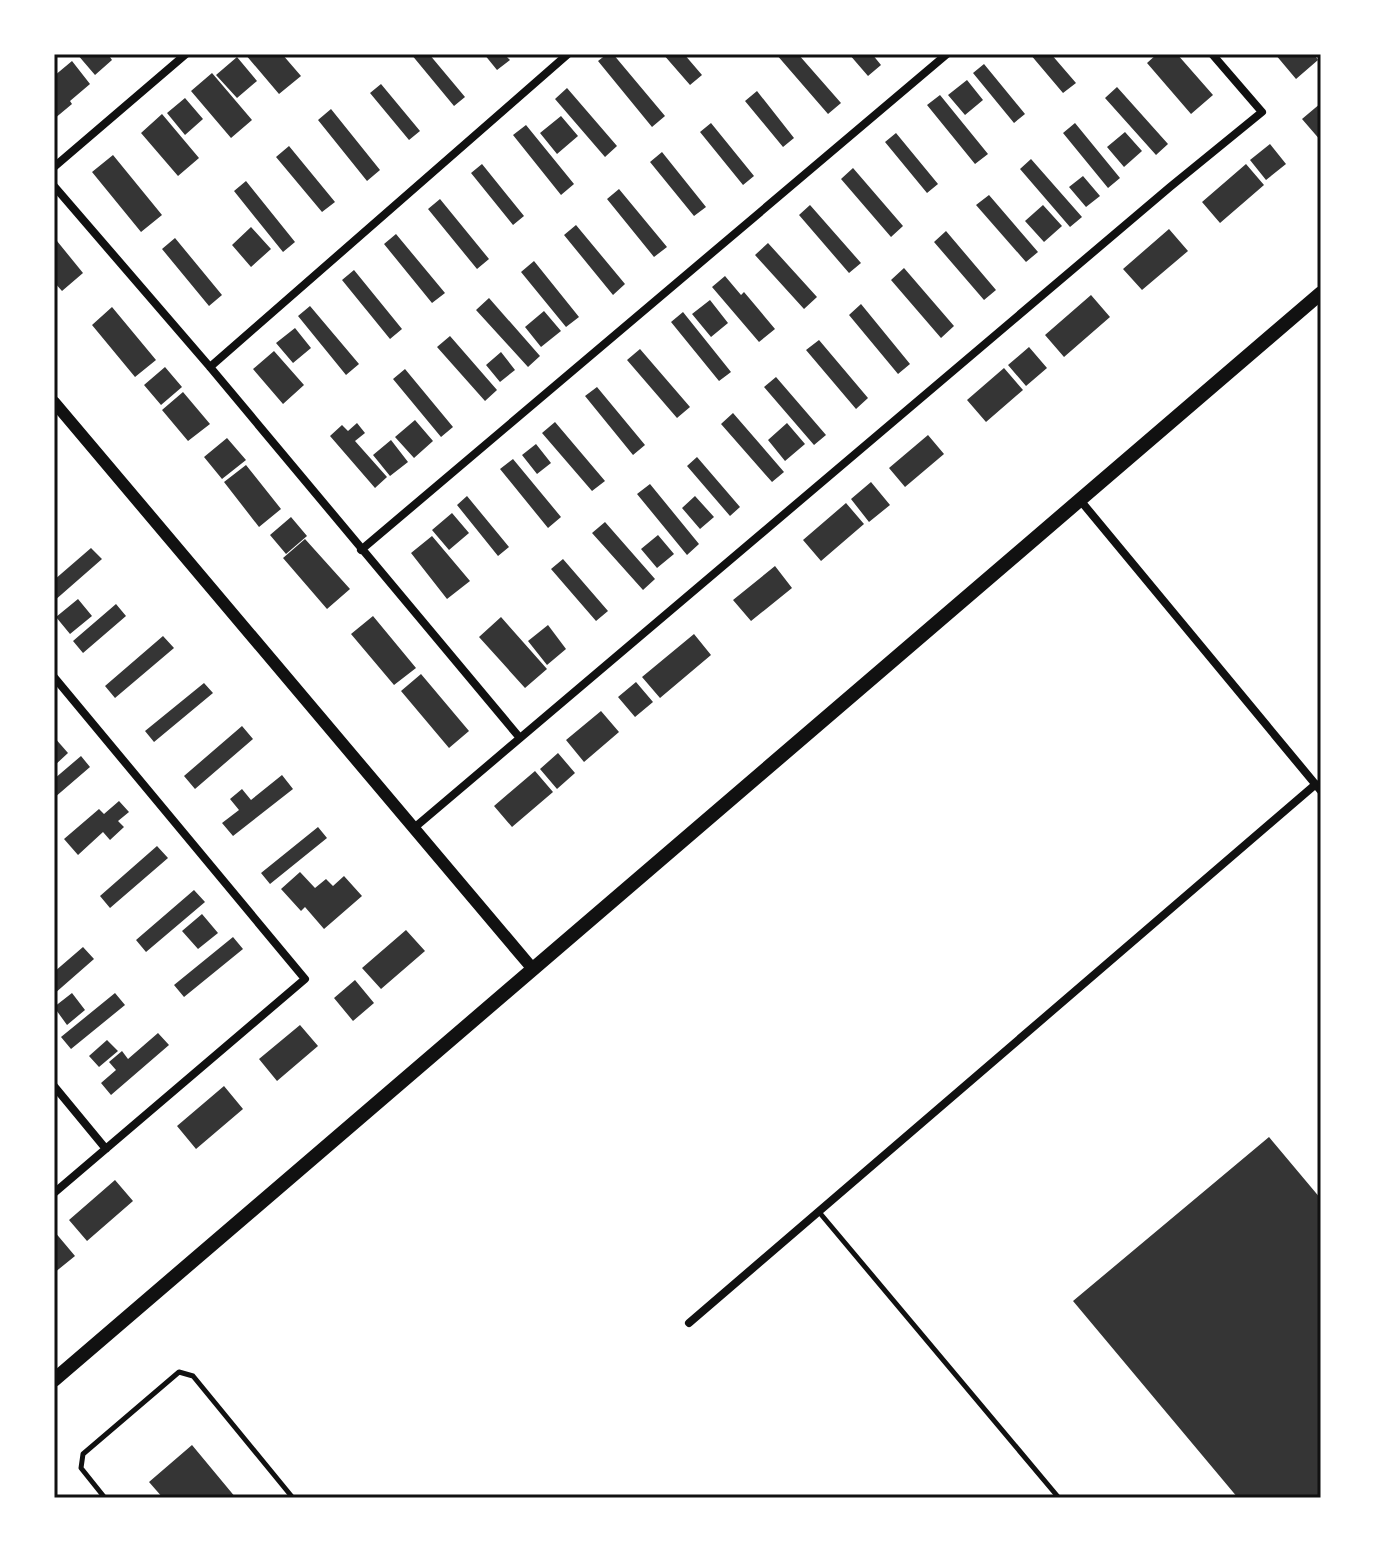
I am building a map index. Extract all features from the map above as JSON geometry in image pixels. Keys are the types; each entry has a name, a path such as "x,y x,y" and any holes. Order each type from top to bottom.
{"main road":[{"path":"54,1380 1321,293"}],"street":[{"path":"54,167 186,54"},
{"path":"210,367 568,54"},
{"path":"361,550 947,54"},
{"path":"414,828 1262,112 1212,54"},
{"path":"54,186 210,367 520,738"},
{"path":"54,402 532,968"},
{"path":"689,1323 1318,787 1080,500"},
{"path":"54,677 305,979 54,1193"},
{"path":"54,1086 106,1149"}],"lane":[{"path":"818,1212 1059,1498"},
{"path":"105,1498 81,1468 83,1454 179,1372 193,1376 293,1498"}],"building":[{"path":"77,54 108,54 112,60 95,75"},
{"path":"245,54 282,54 301,76 279,94"},
{"path":"411,54 429,54 465,97 454,106"},
{"path":"484,54 504,54 510,60 497,70"},
{"path":"607,54 613,54 665,116 652,127 598,61"},
{"path":"663,54 684,54 702,75 690,85"},
{"path":"776,54 798,54 841,103 828,114"},
{"path":"849,54 872,54 881,65 868,76"},
{"path":"1030,54 1051,54 1076,83 1063,93"},
{"path":"1157,54 1177,54 1213,95 1191,114 1147,63"},
{"path":"1275,54 1314,54 1318,60 1296,79"},
{"path":"237,57 257,81 237,98 216,75"},
{"path":"72,61 90,84 54,119 54,76"},
{"path":"984,64 1025,114 1014,123 973,73"},
{"path":"212,73 252,120 231,138 191,91"},
{"path":"967,80 983,100 965,115 948,95"},
{"path":"381,84 420,131 409,140 370,93"},
{"path":"1117,87 1168,144 1156,155 1105,98"},
{"path":"567,88 617,146 605,157 555,99"},
{"path":"757,91 794,138 783,147 745,101"},
{"path":"940,95 988,154 975,164 927,105"},
{"path":"185,98 203,119 185,135 167,113"},
{"path":"1321,103 1321,141 1302,119"},
{"path":"331,109 380,170 367,181 318,120"},
{"path":"162,114 199,158 178,176 141,133"},
{"path":"561,116 578,136 557,154 540,133"},
{"path":"711,123 754,176 743,185 700,132"},
{"path":"1075,123 1120,178 1108,188 1063,133"},
{"path":"526,125 574,184 561,195 513,135"},
{"path":"1125,132 1142,151 1124,167 1107,147"},
{"path":"896,133 938,184 927,193 885,142"},
{"path":"1270,144 1286,164 1266,180 1250,160"},
{"path":"289,146 335,202 322,212 276,157"},
{"path":"662,152 706,207 694,216 650,162"},
{"path":"113,155 162,215 141,232 92,172"},
{"path":"1031,159 1082,217 1070,227 1020,169"},
{"path":"482,164 524,216 513,225 471,173"},
{"path":"1246,164 1264,185 1220,223 1202,202"},
{"path":"853,168 903,226 891,237 841,179"},
{"path":"1083,176 1100,196 1086,207 1069,187"},
{"path":"246,181 295,242 283,252 234,191"},
{"path":"619,189 667,247 654,257 607,199"},
{"path":"989,195 1038,252 1026,262 976,205"},
{"path":"440,199 489,259 477,269 428,209"},
{"path":"810,205 861,263 849,273 799,215"},
{"path":"1043,205 1062,226 1044,242 1025,221"},
{"path":"576,225 625,284 613,295 564,235"},
{"path":"251,227 271,249 251,267 232,245"},
{"path":"1169,229 1188,251 1142,290 1123,269"},
{"path":"946,231 996,290 984,300 934,242"},
{"path":"396,234 445,293 432,303 384,244"},
{"path":"175,238 222,295 209,306 162,249"},
{"path":"57,241 83,273 62,291 54,282 54,243"},
{"path":"768,243 817,297 804,309 755,255"},
{"path":"534,261 579,317 566,327 521,272"},
{"path":"904,268 954,326 941,338 891,280"},
{"path":"354,270 402,329 390,339 342,280"},
{"path":"725,276 741,295 744,292 775,329 759,342 712,287"},
{"path":"1091,295 1110,317 1064,357 1045,335"},
{"path":"489,298 540,356 528,367 476,310"},
{"path":"710,300 728,323 711,337 692,314"},
{"path":"861,304 910,364 898,374 849,315"},
{"path":"310,306 359,364 346,375 298,316"},
{"path":"112,307 156,360 135,377 92,325"},
{"path":"544,311 561,331 541,347 525,327"},
{"path":"683,312 731,372 719,381 671,322"},
{"path":"295,328 311,348 293,363 276,343"},
{"path":"450,336 497,390 485,401 437,347"},
{"path":"819,340 868,398 856,409 806,350"},
{"path":"1029,347 1047,368 1026,386 1008,365"},
{"path":"640,349 690,407 677,418 627,360"},
{"path":"274,351 304,385 283,404 253,369"},
{"path":"501,352 515,370 500,382 486,365"},
{"path":"165,367 182,387 161,405 144,385"},
{"path":"1004,368 1023,390 986,422 967,400"},
{"path":"405,369 453,427 441,437 393,379"},
{"path":"776,377 826,435 814,445 764,387"},
{"path":"597,387 645,445 633,455 585,396"},
{"path":"183,392 210,424 188,441 162,410"},
{"path":"733,413 784,472 772,482 721,424"},
{"path":"415,420 433,441 414,458 395,437"},
{"path":"555,422 605,481 592,491 542,433"},
{"path":"357,423 365,433 355,441 387,477 375,488 330,436 342,425 348,431"},
{"path":"787,423 805,444 785,461 768,440"},
{"path":"928,435 944,454 905,487 889,468"},
{"path":"227,438 246,460 222,479 204,457"},
{"path":"391,440 408,462 390,476 373,455"},
{"path":"536,444 551,463 537,474 522,455"},
{"path":"697,457 740,507 730,516 687,466"},
{"path":"513,459 561,517 548,528 500,469"},
{"path":"246,465 281,509 259,527 224,482"},
{"path":"871,482 890,505 869,522 851,499"},
{"path":"650,484 699,544 687,555 637,494"},
{"path":"467,496 509,547 498,556 457,505"},
{"path":"695,496 714,517 700,529 682,508"},
{"path":"846,503 864,524 821,561 803,540"},
{"path":"452,513 469,533 449,550 432,530"},
{"path":"291,517 307,536 286,554 270,535"},
{"path":"605,522 655,579 643,590 592,533"},
{"path":"658,535 674,554 657,568 641,549"},
{"path":"432,536 470,581 447,599 411,553"},
{"path":"305,539 350,589 327,609 283,558"},
{"path":"91,548 102,559 54,601 54,580"},
{"path":"563,559 608,611 596,621 551,569"},
{"path":"775,566 792,588 751,621 733,600"},
{"path":"78,599 92,616 70,634 56,617"},
{"path":"116,604 126,616 83,653 73,641"},
{"path":"373,616 416,668 394,685 351,634"},
{"path":"501,617 547,669 525,688 479,637"},
{"path":"548,625 566,649 547,665 528,641"},
{"path":"694,634 711,655 660,698 642,677"},
{"path":"163,636 174,648 115,698 105,686"},
{"path":"421,674 469,731 449,748 401,691"},
{"path":"636,682 653,702 635,717 618,697"},
{"path":"204,683 213,693 154,742 145,731"},
{"path":"601,711 619,732 584,762 566,740"},
{"path":"242,726 253,739 195,789 184,776"},
{"path":"54,737 68,753 54,766"},
{"path":"558,753 575,773 557,789 540,769"},
{"path":"81,756 90,767 54,798 54,779"},
{"path":"535,771 553,792 512,827 494,806"},
{"path":"282,775 293,789 233,836 222,823 239,810 230,799 242,789 251,800"},
{"path":"119,801 129,812 118,821 124,827 110,840 103,832 78,855 64,839 99,809 104,814"},
{"path":"318,827 327,838 270,884 261,873"},
{"path":"157,846 168,858 110,908 100,896"},
{"path":"300,872 315,888 326,879 333,886 344,876 362,896 324,929 305,907 301,911 281,889"},
{"path":"194,890 205,902 146,952 136,940"},
{"path":"202,914 218,933 198,949 182,931"},
{"path":"406,930 425,951 381,989 362,968"},
{"path":"233,937 243,949 184,997 174,985"},
{"path":"83,947 94,959 54,994 54,972"},
{"path":"355,980 374,1003 353,1021 334,998"},
{"path":"72,993 85,1010 67,1025 54,1007"},
{"path":"115,993 125,1005 71,1049 61,1037"},
{"path":"300,1025 318,1046 277,1081 259,1059"},
{"path":"158,1033 169,1045 111,1095 101,1083 116,1070 109,1062 122,1051 128,1059"},
{"path":"107,1040 118,1051 99,1067 89,1056"},
{"path":"224,1086 243,1109 196,1149 177,1126"},
{"path":"1269,1137 1321,1199 1321,1498 1238,1498 1073,1301"},
{"path":"115,1180 133,1201 87,1241 69,1220"},
{"path":"54,1231 75,1256 54,1273"},
{"path":"192,1445 236,1498 163,1498 149,1482"}]}
